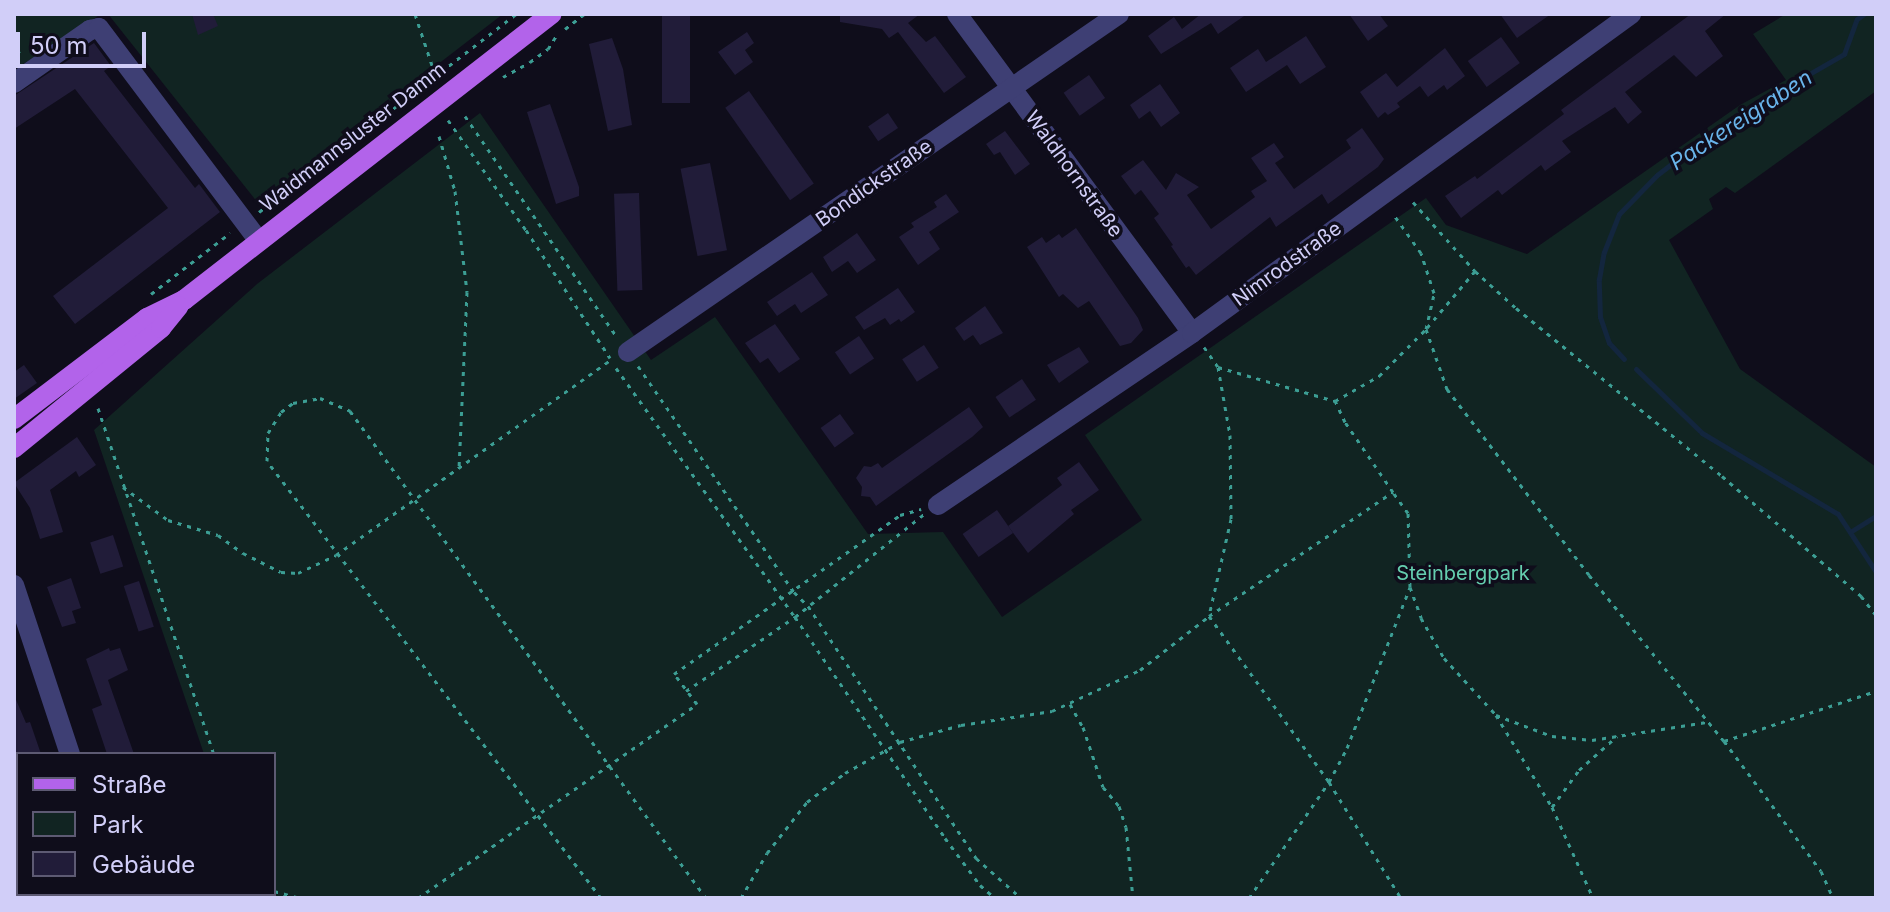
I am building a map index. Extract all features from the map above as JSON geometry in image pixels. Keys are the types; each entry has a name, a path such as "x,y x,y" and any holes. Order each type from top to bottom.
{"main road":[{"name":"Waidmannsluster Damm","path":"14,419 147,318 184,300 552,14"},
{"name":"Waidmannsluster Damm","path":"14,448 161,328 184,300"}],"street":[{"name":"Waldhornstraße","path":"957,14 1192,333"},
{"name":"Bondickstraße","path":"619,356 1119,14"},
{"name":"Nimrodstraße","path":"938,505 1192,333 1631,14"},
{"path":"14,83 90,30 99,28 259,241"},
{"path":"14,585 69,752"}],"path":[{"path":"415,14 434,71"},
{"path":"140,302 516,14"},
{"path":"501,78 548,49 557,35 584,14"},
{"path":"437,127 448,119"},
{"path":"451,126 619,356 780,601 795,617 885,751 980,885 995,898"},
{"path":"439,136 455,191 467,292 459,469"},
{"path":"1413,202 1475,271 1722,476 1861,596 1876,614"},
{"path":"1394,215 1421,253 1434,293 1426,329 1447,389 1724,741 1821,871 1833,898"},
{"path":"1218,367 1335,401 1379,376 1426,329 1475,271"},
{"path":"1192,333 1218,367 1230,435 1231,519 1209,616 1329,782 1401,898"},
{"path":"123,487 168,520 218,535 243,553 281,572 298,573 336,555 619,356"},
{"path":"601,898 267,461 268,433 281,412 308,398 320,398 342,405 706,898"},
{"path":"1249,898 1329,782 1371,694 1410,587 1412,540 1408,513 1345,422 1335,401"},
{"path":"98,408 213,752"},
{"path":"741,898 767,853 807,802 845,773 900,742 961,725 1052,711 1140,670 1209,616 1393,492"},
{"path":"418,898 697,704 674,674 900,515 938,505"},
{"path":"686,691 795,617 906,525 938,505"},
{"path":"1410,587 1421,618 1444,658 1496,715 1552,807 1593,898"},
{"path":"794,592 808,606 976,858 1021,898"},
{"path":"1724,741 1876,691"},
{"path":"1069,703 1083,727 1103,787 1119,806 1126,827 1133,898"},
{"path":"1496,715 1552,736 1592,740 1707,722"},
{"path":"1552,807 1579,770 1617,736"},
{"path":"276,892 301,898"}],"green space":[{"path":"14,14 101,14 14,70"},
{"path":"108,14 503,14 258,203"},
{"name":"Steinbergpark","path":"1786,14 1876,14 1876,91 1735,193 1726,187 1709,199 1713,209 1669,240 1740,369 1876,467 1876,898 254,898 276,896 276,752 203,752 94,430 257,284 480,113 651,360 715,317 868,534 943,532 1002,617 1142,520 1085,435 1426,198 1446,225 1527,254 1740,105 1786,80 1753,34"}],"building":[{"path":"192,14 213,14 218,26 198,35"},
{"path":"662,14 690,14 690,103 662,103"},
{"path":"840,14 920,14 908,23 926,42 935,36 966,77 944,93 898,32 889,38 882,29 840,22"},
{"path":"1201,14 1247,14 1218,34 1211,23 1161,54 1148,36 1174,17 1182,29"},
{"path":"1349,14 1379,14 1388,26 1368,41"},
{"path":"1500,14 1551,14 1517,38"},
{"path":"1691,14 1726,14 1705,31 1723,56 1696,77 1674,55 1625,92 1642,112 1628,124 1615,107 1562,141 1571,152 1545,171 1541,165 1502,195 1498,190 1461,218 1445,196 1475,176 1477,179 1564,114 1561,110"},
{"path":"747,32 754,43 745,50 753,62 735,75 718,52"},
{"path":"1306,36 1326,67 1300,84 1287,65 1246,92 1230,68 1258,49 1266,62"},
{"path":"1501,37 1520,63 1487,87 1468,61"},
{"path":"612,38 623,69 632,125 608,131 589,44"},
{"path":"94,43 111,66 104,71 195,188 199,184 220,212 75,324 53,296 168,208 75,89 14,129 14,96"},
{"path":"1445,48 1465,76 1447,90 1444,85 1428,97 1420,86 1397,103 1400,107 1378,118 1360,92 1386,73 1397,87"},
{"path":"1089,75 1105,98 1080,116 1064,93"},
{"path":"1160,84 1180,113 1161,127 1150,111 1139,119 1130,105"},
{"path":"749,91 814,184 790,200 725,108"},
{"path":"550,104 579,187 579,196 556,204 527,112"},
{"path":"888,113 898,128 878,141 868,126"},
{"path":"1362,128 1384,159 1378,167 1328,204 1322,194 1276,227 1270,217 1196,275 1189,266 1186,268 1171,246 1154,218 1159,214 1141,190 1135,195 1121,176 1143,160 1166,190 1176,173 1199,187 1187,195 1211,229 1255,197 1251,191 1267,181 1251,158 1274,143 1284,157 1275,163 1294,189 1351,148 1346,140"},
{"path":"1005,131 1030,164 1015,175 1000,152 994,155 986,144"},
{"path":"710,163 727,250 698,256 681,169"},
{"path":"639,193 642,290 617,291 614,194"},
{"path":"946,194 959,212 929,232 940,249 918,265 899,237 914,227 911,223 937,207 934,202"},
{"path":"1076,228 1138,318 1143,330 1131,343 1120,346 1089,301 1078,308 1063,294 1059,297 1027,247 1042,237 1046,243 1059,234 1062,238"},
{"path":"857,233 876,260 857,273 848,261 832,272 823,257"},
{"path":"812,272 828,295 801,313 795,304 777,316 767,302"},
{"path":"898,288 915,312 901,322 899,319 890,325 885,318 864,330 855,317"},
{"path":"985,306 1003,333 980,345 973,335 964,341 955,328"},
{"path":"775,324 800,359 779,373 768,358 760,363 745,343"},
{"path":"859,336 874,358 850,375 835,352"},
{"path":"924,345 939,368 917,382 902,359"},
{"path":"1079,347 1089,362 1059,383 1047,365"},
{"path":"24,365 37,383 14,399 14,372"},
{"path":"1022,379 1036,400 1009,418 995,397"},
{"path":"969,407 983,427 972,437 876,506 870,497 861,496 862,487 856,478 864,466 871,467 878,463 882,468"},
{"path":"840,414 854,433 835,448 821,428"},
{"path":"77,437 96,465 79,477 76,471 50,490 63,532 40,539 30,508 14,483"},
{"path":"1079,462 1099,490 1071,510 1074,514 1028,553 1008,526 1062,485 1057,478"},
{"path":"997,510 1013,533 979,557 963,534"},
{"path":"113,535 123,566 100,574 90,542"},
{"path":"71,578 81,608 72,611 76,623 62,627 47,587"},
{"path":"139,581 154,627 139,632 124,586"},
{"path":"109,648 110,651 120,648 128,670 108,680 133,752 106,752 92,709 102,705 86,659"},
{"path":"14,695 26,723 30,722 40,752 14,754"}],"waterway":[{"name":"Packereigraben","path":"1624,359 1609,343 1600,317 1599,279 1604,252 1619,214 1657,175 1705,138 1741,113 1844,54 1857,19 1864,14"},
{"name":"Packereigraben","path":"1636,369 1702,433 1838,514 1876,572"},
{"path":"1850,532 1876,516"}]}
